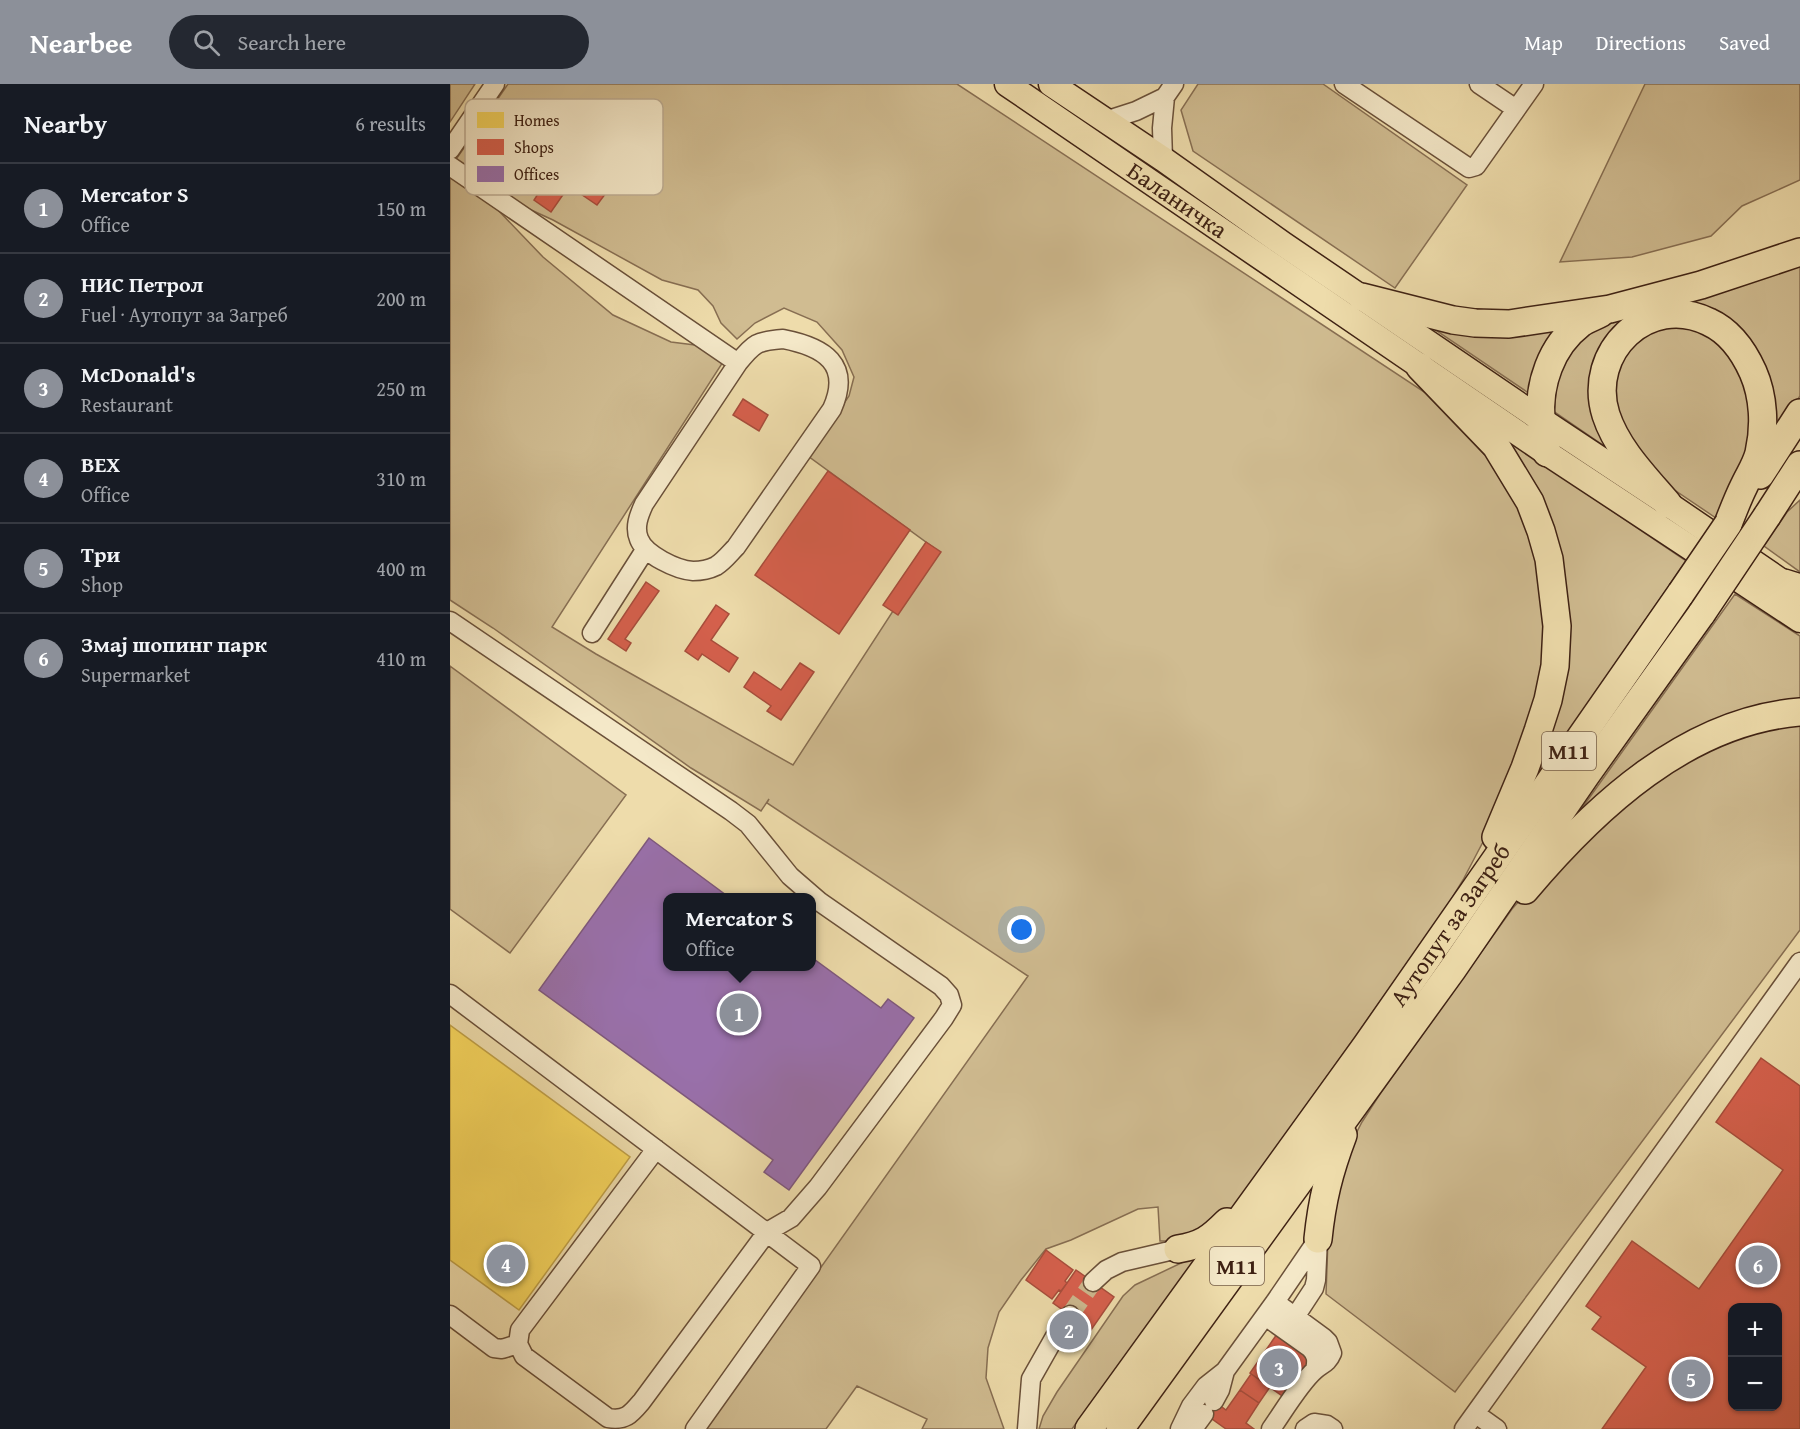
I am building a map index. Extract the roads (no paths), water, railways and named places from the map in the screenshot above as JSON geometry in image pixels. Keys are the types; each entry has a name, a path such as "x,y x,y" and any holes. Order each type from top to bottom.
{"highway":[{"path":"1354,306 1453,320 1509,324 1610,309 1701,285 1800,252"},
{"path":"1547,453 1541,420 1541,402 1551,361 1568,335 1582,322 1610,309"},
{"path":"1668,504 1626,452 1613,431 1606,414 1602,380 1611,353 1630,331 1660,315 1684,315 1711,322 1731,337 1747,360 1760,394 1762,422 1759,452 1728,524"},
{"path":"1420,367 1496,447 1530,502 1549,560 1557,626 1555,666 1548,700 1538,731 1503,821 1460,912"},
{"name":"Аутопут за Загреб","path":"1089,1429 1260,1195 1460,912 1728,524 1800,413"},
{"path":"1774,515 1800,465"},
{"path":"1774,515 1800,494"},
{"name":"Аутопут за Загреб","path":"1120,1429 1452,970 1586,775 1702,613 1748,572 1774,515"},
{"path":"1452,970 1494,927 1577,832 1619,795 1680,751 1712,735 1748,722 1800,712"},
{"path":"1318,1239 1322,1203 1328,1179 1355,1103"},
{"path":"1178,1249 1201,1244 1210,1239 1230,1219 1260,1195"}],"main road":[{"name":"Баланичка","path":"1007,84 1354,306"},
{"name":"Баланичка","path":"1051,84 1163,159 1276,254"},
{"path":"1354,306 1420,367 1547,453 1748,572 1795,588"},
{"path":"1354,306 1541,420 1668,504 1800,620"}],"street":[{"path":"485,99 495,84"},
{"path":"1344,84 1469,168 1476,166 1534,84"},
{"path":"1479,84 1516,109"},
{"path":"1105,120 1136,111 1169,90"},
{"path":"1163,159 1162,128 1169,90"},
{"path":"450,150 465,128"},
{"path":"450,166 465,176"},
{"path":"492,195 738,363"},
{"path":"783,339 807,345 828,357 835,365 839,375 839,387 832,409 736,547 717,565 693,571 667,563 645,550 638,539 637,526 641,510 738,363 752,345 765,340 783,339"},
{"path":"592,633 645,550"},
{"path":"450,621 731,811 748,824 764,846 810,893"},
{"path":"656,1149 520,1330 518,1344 524,1356 608,1418 623,1419 642,1401 766,1232 791,1218 818,1187 952,1005 949,996 941,986 816,899"},
{"path":"1464,1429 1800,962"},
{"path":"450,994 811,1266 695,1429"},
{"path":"1180,1429 1202,1390 1225,1371 1318,1239"},
{"path":"1295,1317 1317,1280 1318,1239"},
{"path":"1093,1282 1106,1270 1122,1262 1178,1249"},
{"path":"1270,1309 1295,1317 1324,1338 1332,1353 1328,1362 1315,1370 1271,1429"},
{"path":"1270,1309 1314,1352 1317,1361 1315,1370"},
{"path":"450,1315 494,1348 502,1349 518,1344"},
{"path":"1028,1429 1031,1380 1057,1333 1070,1315"},
{"path":"1193,1429 1220,1390 1225,1371"},
{"path":"1476,1414 1497,1429"},
{"path":"1305,1429 1314,1423 1327,1425 1333,1429"}],"tunnel":[{"path":"1070,1315 1093,1282"}],"place":[{"name":"Mercator S","path":"739,1013"},
{"name":"BEX","path":"506,1264"},
{"name":"Змај шопинг парк","path":"1758,1265"},
{"name":"НИС Петрол","path":"1069,1330"},
{"name":"McDonald's","path":"1279,1368"},
{"name":"Три","path":"1691,1379"}]}
